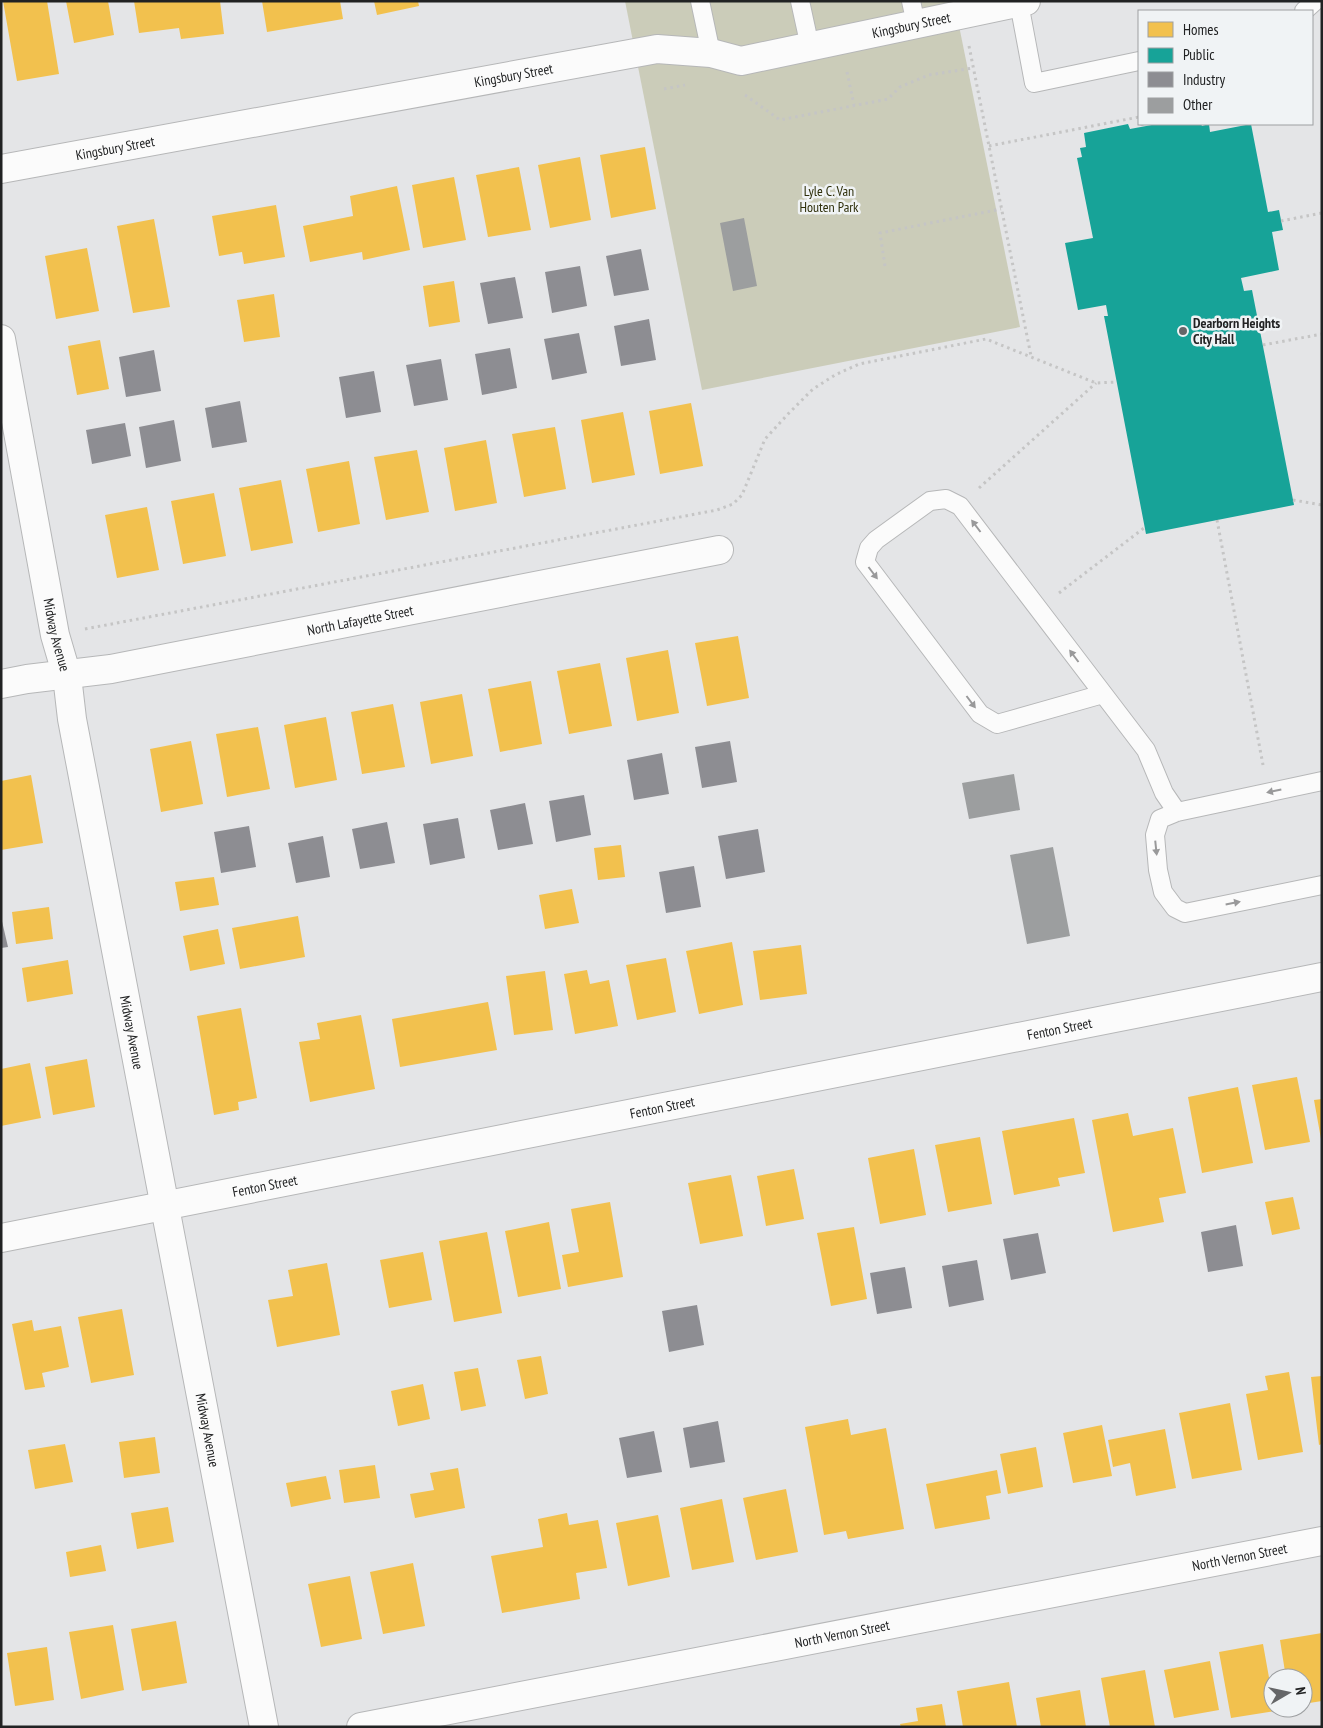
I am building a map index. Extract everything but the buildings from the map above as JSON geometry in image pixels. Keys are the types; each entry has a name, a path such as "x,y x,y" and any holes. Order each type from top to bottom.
{"street":[{"name":"Kingsbury Street","path":"1,169 657,49 711,54 741,61 810,47 913,13 962,15 1022,2"},
{"name":"Midway Avenue","path":"1,339 55,635 67,676 72,718 264,1727"},
{"name":"North Lafayette Street","path":"1,684 27,679 67,676 131,665 719,550"},
{"name":"Fenton Street","path":"1,1238 1322,977"},
{"name":"North Vernon Street","path":"361,1727 1322,1541"}],"lane":[{"path":"700,1 711,54"},
{"path":"800,1 810,47"},
{"path":"1305,10 1315,1"},
{"path":"1022,2 1034,83 1138,61"},
{"path":"1104,694 997,724 980,714 865,562 869,548 876,540 930,501 946,499 960,506 1104,694 1146,750 1164,793 1177,812"},
{"path":"1322,781 1177,812 1160,819 1154,835 1158,870 1163,892 1175,908 1185,913 1322,885"}],"path":[{"path":"962,15 1031,356"},
{"path":"739,93 747,96 780,120 888,99 900,87 929,74 973,68"},
{"path":"664,89 687,85"},
{"path":"988,146 1138,117"},
{"path":"885,266 880,233 1002,209"},
{"path":"1282,221 1322,213"},
{"path":"1263,345 1322,334"},
{"path":"55,635 717,510 733,504 742,495 765,439 813,389 835,375 859,364 986,339 1096,383 1116,382"},
{"path":"960,506 972,493 1096,383"},
{"path":"1293,500 1322,505"},
{"path":"1217,520 1268,792"},
{"path":"1038,609 1144,528"}],"green space":[{"name":"Lyle C. Van Houten Park","path":"625,1 954,1 1020,327 702,390"}],"place":[{"name":"Dearborn Heights City Hall","path":"1183,331"}]}
